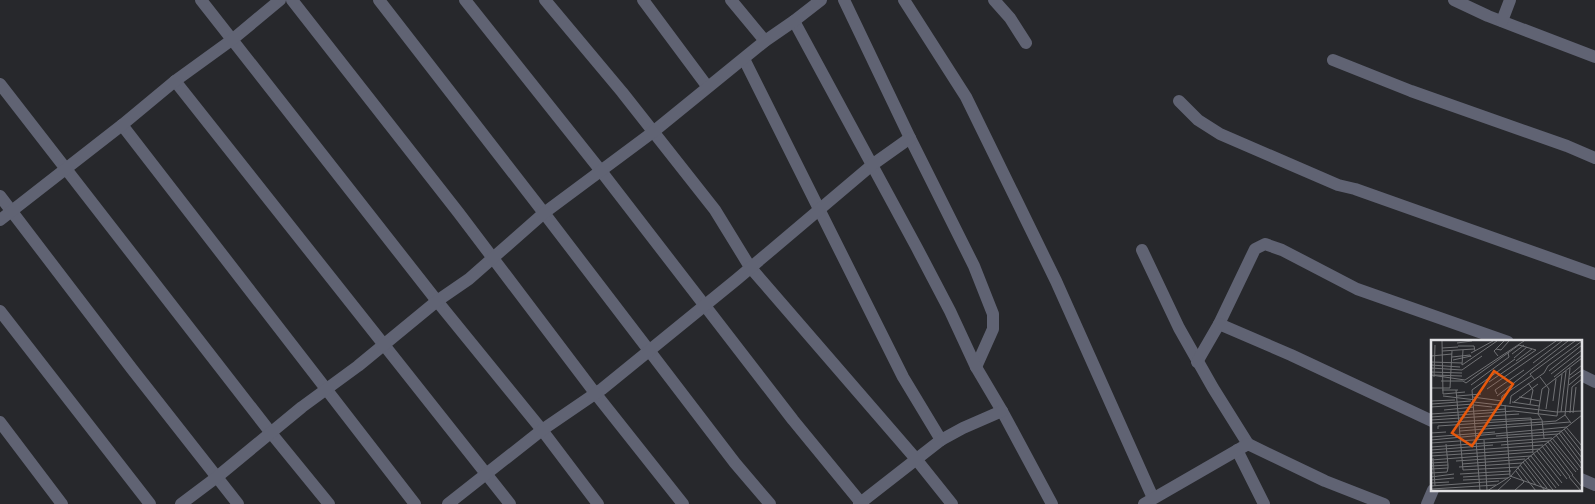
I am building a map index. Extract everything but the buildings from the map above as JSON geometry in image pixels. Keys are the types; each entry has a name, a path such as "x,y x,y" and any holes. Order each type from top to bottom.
{"street":[{"path":"201,0 437,301 542,430 598,504"},
{"path":"0,220 175,82 233,39 280,0"},
{"path":"292,0 493,257 595,393 684,504"},
{"path":"379,0 735,463 770,504"},
{"path":"465,0 601,171 793,420 861,503 941,440 962,428 1002,410"},
{"path":"545,0 715,210 750,268 916,459 952,504"},
{"path":"643,0 707,86"},
{"path":"731,0 765,41"},
{"path":"844,0 974,266 992,314 993,329 976,367"},
{"path":"904,0 948,66 966,97 1056,281 1148,501 1242,447"},
{"path":"994,0 1010,18 1026,42"},
{"path":"1454,0 1595,57"},
{"path":"1502,21 1510,0"},
{"path":"181,504 327,388 358,366 437,301 469,279 544,213 653,132 707,86 794,21 817,1"},
{"path":"794,21 938,287 976,367 1002,410 1052,504"},
{"path":"744,59 903,377 941,440"},
{"path":"1333,60 1411,91 1568,146 1595,158"},
{"path":"175,82 510,504"},
{"path":"0,84 329,504"},
{"path":"1179,101 1198,120 1220,134 1338,185 1355,189 1595,274"},
{"path":"122,125 415,504"},
{"path":"448,504 542,430 595,393 649,351 872,165 910,138"},
{"path":"0,196 238,504"},
{"path":"1197,362 1219,324 1255,249 1266,244 1282,250 1357,289 1502,340"},
{"path":"1142,250 1178,328 1242,447 1264,504"},
{"path":"0,310 150,504"},
{"path":"1219,324 1291,355 1431,421"},
{"path":"1582,376 1595,382"},
{"path":"0,422 62,504"},
{"path":"1242,447 1384,504"},
{"path":"1582,479 1595,484"},
{"path":"1427,504 1432,492"}]}
